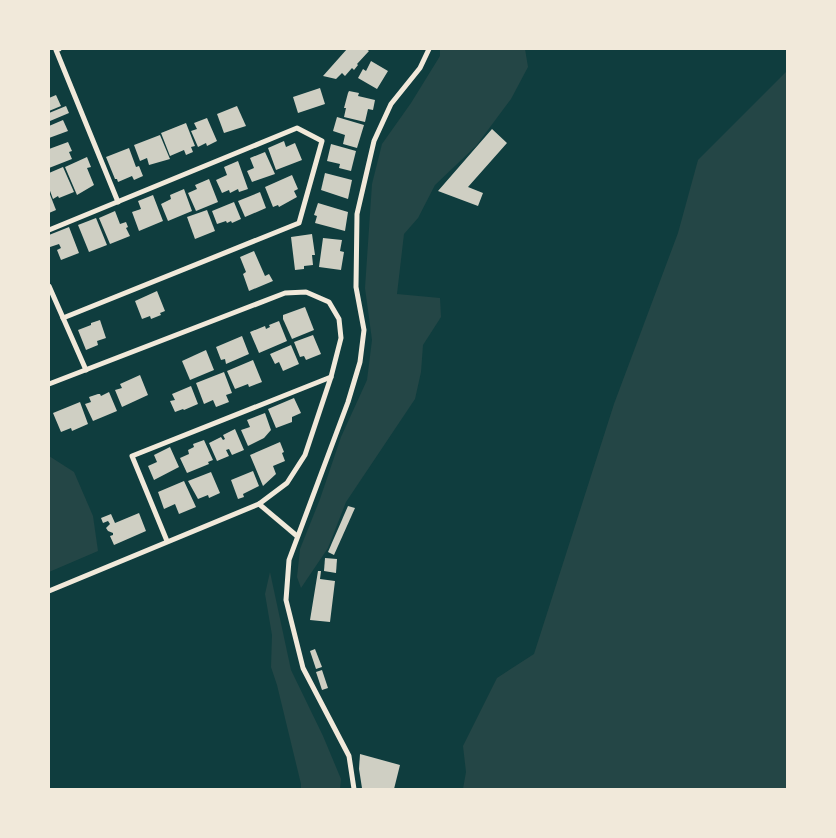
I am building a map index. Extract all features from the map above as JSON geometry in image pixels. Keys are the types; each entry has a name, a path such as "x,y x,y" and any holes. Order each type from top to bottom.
{"street":[{"path":"58,49 56,50 118,202"},
{"path":"354,789 349,756 303,668 286,600 289,560 348,402 360,362 364,330 356,287 357,214 374,142 391,104 420,68 429,49"},
{"path":"49,230 297,128 322,141 300,223 63,318"},
{"path":"49,286 86,370"},
{"path":"49,384 285,293 306,292 328,302 339,319 341,338 331,377 305,455 286,483 259,504 49,591"},
{"path":"167,541 132,456 331,377"},
{"path":"259,504 297,536"}],"shaded area":[{"path":"440,49 525,49 528,67 511,99 476,146 435,185 418,218 404,234 397,294 440,298 441,317 423,345 421,372 415,399 346,502 328,548 301,588 297,577 300,549 320,499 341,437 367,380 372,340 365,288 372,184 382,144 411,103 440,56"},
{"path":"787,71 787,789 463,789 466,772 463,746 497,678 534,654 614,404 678,233 698,160"},
{"path":"49,456 74,472 93,516 98,551 49,572"},
{"path":"270,572 291,670 323,736 341,779 340,789 301,789 277,685 271,667 272,635 265,594"}],"building":[{"path":"347,49 366,49 369,51 354,70 352,68 345,76 342,73 336,79 323,76"},
{"path":"371,61 388,71 377,89 358,78 363,69 366,71"},
{"path":"320,88 325,104 298,113 293,97"},
{"path":"349,91 359,93 358,96 375,100 373,110 368,109 365,122 344,117 346,108 344,108"},
{"path":"56,95 61,106 49,111 49,98"},
{"path":"66,106 69,113 50,121 49,113"},
{"path":"237,106 246,126 224,133 217,114"},
{"path":"337,117 364,125 357,148 343,144 345,135 333,131"},
{"path":"207,118 217,141 207,146 206,143 198,147 191,131 197,129 194,123"},
{"path":"63,120 68,131 49,138 49,126"},
{"path":"186,123 195,146 191,147 193,152 186,155 184,150 170,156 161,133"},
{"path":"492,129 507,143 468,187 483,193 478,206 438,191"},
{"path":"160,135 170,159 149,165 147,158 140,161 134,145"},
{"path":"284,141 286,147 295,143 302,160 276,170 268,148"},
{"path":"68,142 72,151 69,152 72,159 49,168 49,149"},
{"path":"331,144 356,151 351,171 339,168 340,164 327,161"},
{"path":"129,148 136,167 139,166 143,176 134,180 132,176 118,182 106,157"},
{"path":"265,152 275,174 252,182 247,171 254,168 250,158"},
{"path":"87,157 91,167 87,168 94,185 77,195 65,167"},
{"path":"238,161 248,189 239,192 238,189 230,193 229,190 222,193 216,180 227,175 224,167"},
{"path":"63,167 74,192 53,199 49,188 49,173"},
{"path":"325,173 352,180 348,199 321,190"},
{"path":"292,175 298,189 294,191 297,197 279,207 278,205 273,207 265,187"},
{"path":"209,179 218,202 196,211 188,193 197,189 195,185"},
{"path":"184,189 192,211 168,221 161,204 171,199 170,195"},
{"path":"49,192 56,210 49,213"},
{"path":"260,192 266,208 245,217 238,201"},
{"path":"153,195 163,221 139,231 132,212 141,209 138,201"},
{"path":"234,202 241,219 232,223 231,221 227,223 226,221 217,224 212,211"},
{"path":"318,203 348,212 345,231 315,223 317,216 314,215"},
{"path":"207,210 215,231 195,239 187,217"},
{"path":"115,211 120,224 126,222 128,227 126,228 130,236 110,244 99,218"},
{"path":"96,218 107,245 89,252 78,225"},
{"path":"69,227 79,253 61,260 57,250 61,248 59,244 50,247 49,235"},
{"path":"312,234 315,255 312,255 313,265 295,270 291,237"},
{"path":"323,238 342,240 340,251 344,252 341,270 319,267"},
{"path":"254,251 265,276 269,274 273,281 249,291 243,274 246,272 240,257"},
{"path":"157,291 165,311 151,319 150,316 142,319 135,301"},
{"path":"305,307 314,330 292,339 283,315"},
{"path":"100,320 106,338 97,341 98,345 86,350 78,330"},
{"path":"279,321 287,341 259,353 250,332 265,326 266,329 270,327 269,325"},
{"path":"313,335 321,354 306,360 304,356 300,357 294,342"},
{"path":"242,336 249,354 226,364 225,359 221,360 216,347"},
{"path":"291,345 299,364 283,371 279,362 275,364 270,354"},
{"path":"206,350 214,370 190,380 182,361"},
{"path":"253,360 262,382 249,387 248,384 235,389 227,371"},
{"path":"224,372 232,393 226,395 229,402 216,407 213,400 204,404 196,383"},
{"path":"140,375 148,395 122,407 115,390 122,388 120,384"},
{"path":"191,386 198,404 175,412 170,401 175,400 172,394"},
{"path":"109,392 117,411 93,421 85,404 91,402 89,397 98,394 101,396"},
{"path":"294,398 301,413 292,417 292,422 276,428 268,409"},
{"path":"80,402 88,424 72,431 71,428 61,432 53,413"},
{"path":"265,413 271,430 264,438 248,446 241,430 250,427 247,420"},
{"path":"235,429 244,450 232,455 229,449 226,450 229,456 217,461 209,443 221,437 223,440 225,439 223,435"},
{"path":"204,440 213,460 208,462 209,464 187,473 180,458 189,454 188,450 194,447 193,444"},
{"path":"280,442 285,461 273,466 276,474 263,486 250,455"},
{"path":"170,447 179,467 154,480 148,466 157,462 154,455"},
{"path":"253,471 259,486 243,494 244,497 238,499 231,480"},
{"path":"211,472 220,493 209,498 208,495 198,499 188,481"},
{"path":"184,481 196,507 179,514 175,504 164,509 158,492"},
{"path":"348,506 355,508 334,555 328,552"},
{"path":"139,513 146,531 114,545 110,536 113,533 106,528 110,524 108,521 103,523 101,518 111,514 115,523"},
{"path":"325,558 337,559 336,573 324,571"},
{"path":"318,571 321,571 320,579 335,581 330,622 310,620"},
{"path":"315,649 322,667 316,669 310,651"},
{"path":"322,670 328,688 322,690 316,672"},
{"path":"360,754 400,765 394,789 362,788 359,769"}]}
